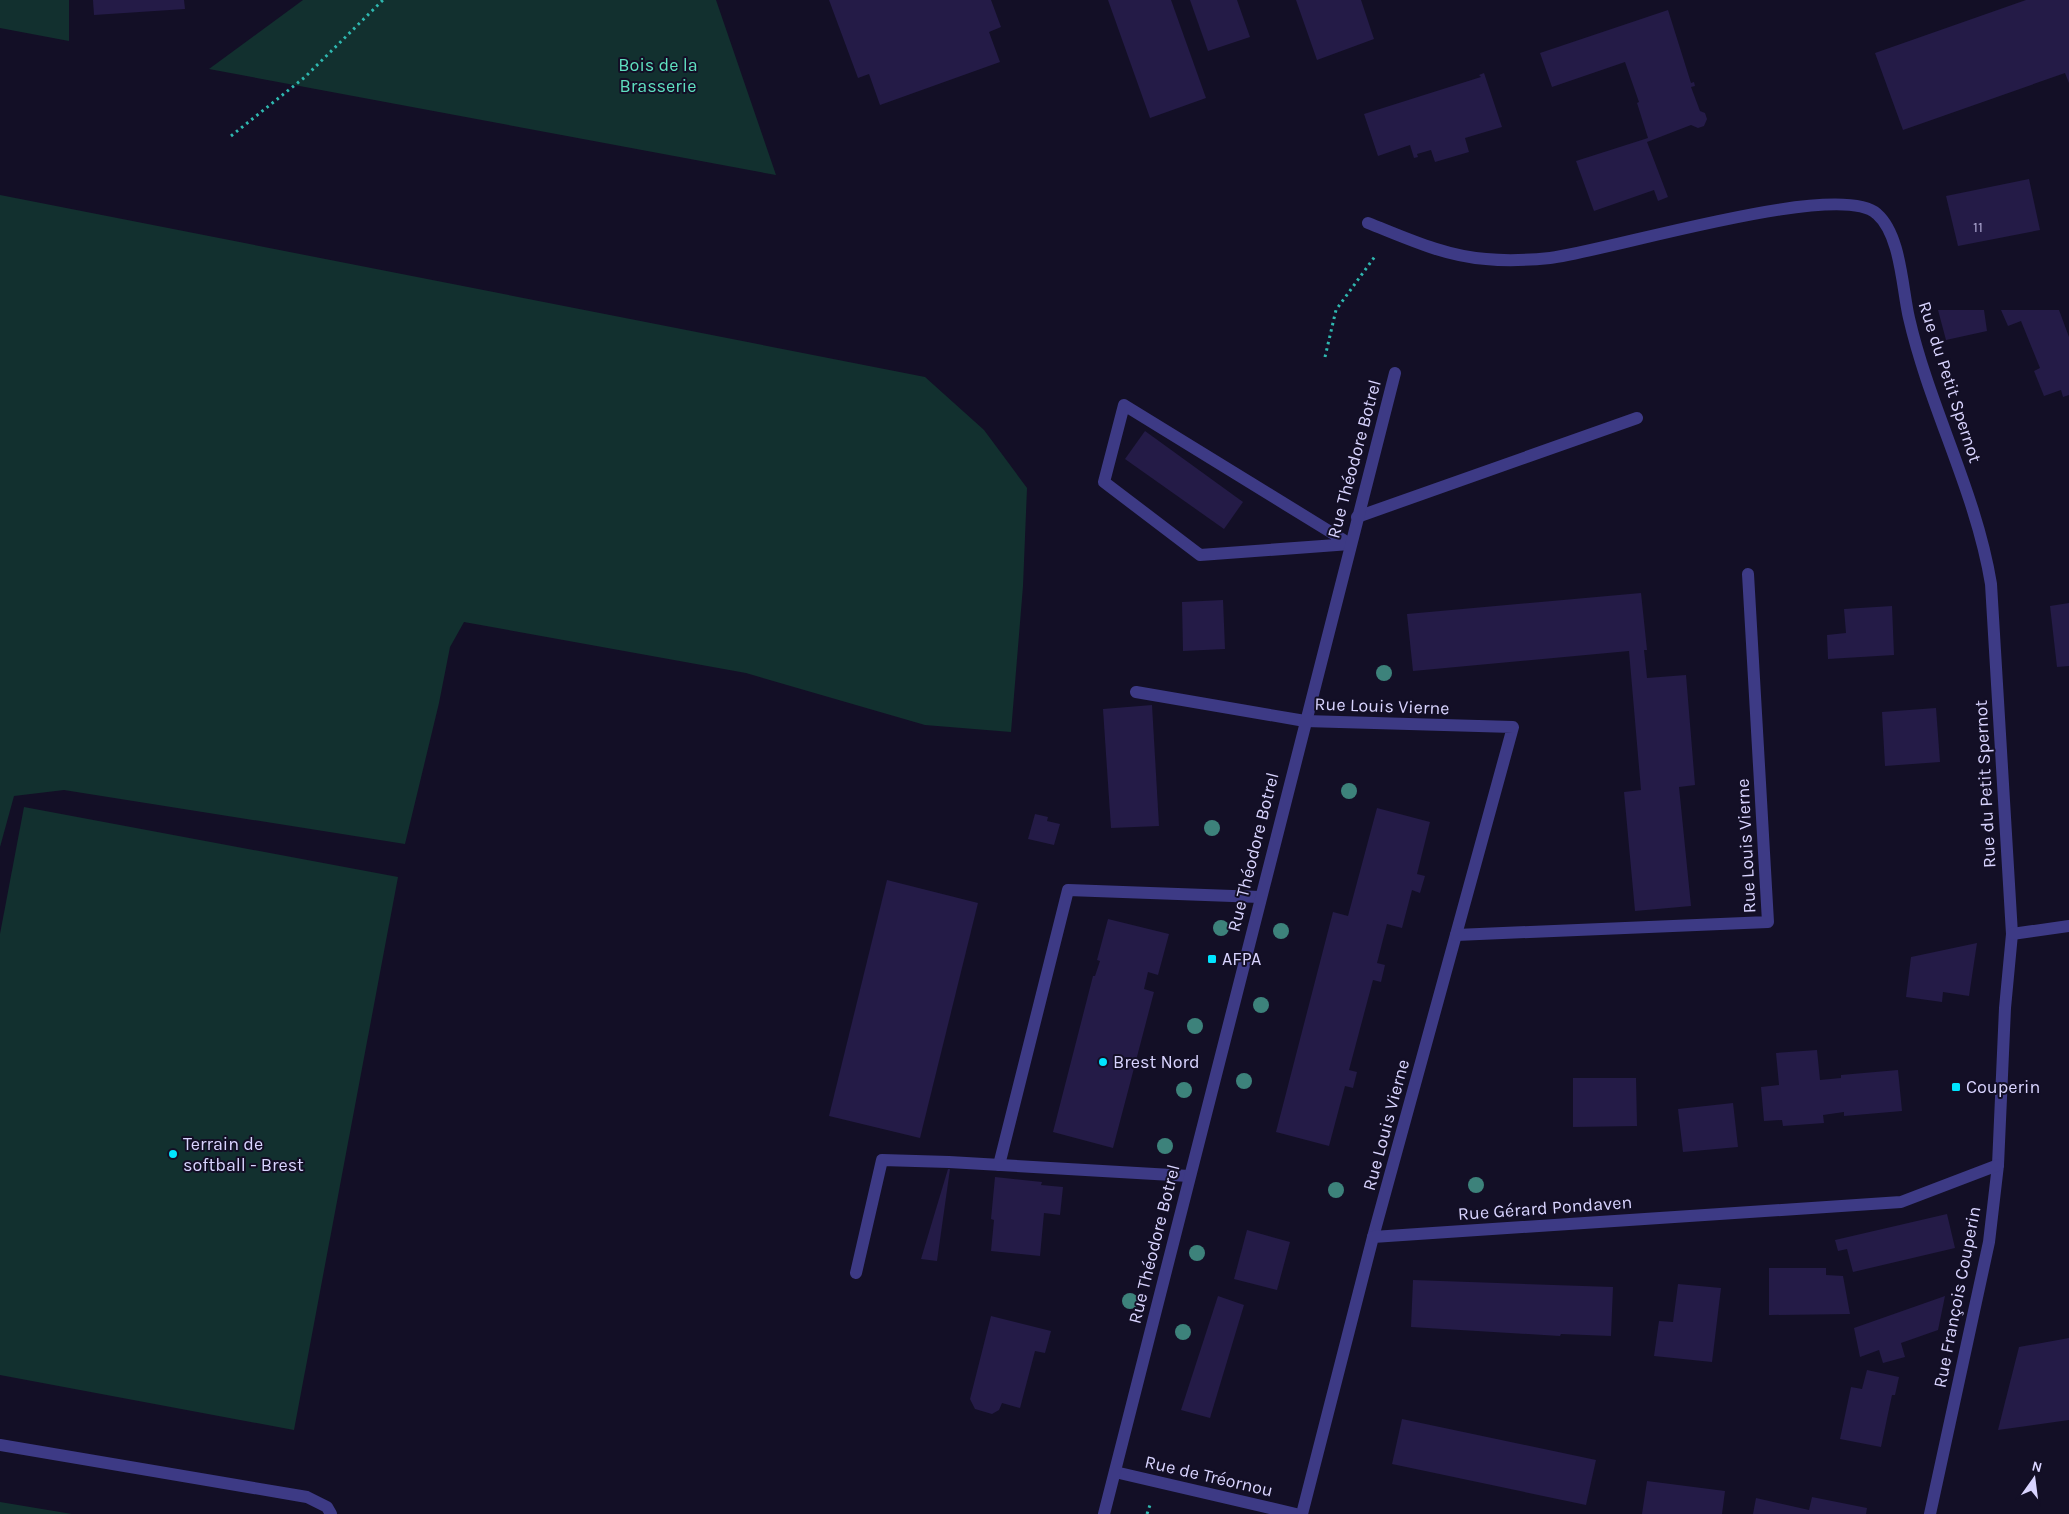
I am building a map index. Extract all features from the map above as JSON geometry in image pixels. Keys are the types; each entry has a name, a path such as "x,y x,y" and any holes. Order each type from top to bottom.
{"street":[{"name":"Rue du Petit Spernot","path":"1368,223 1437,250 1486,259 1550,258 1798,206 1858,205 1877,214 1893,238 1909,319 1928,384 1985,546 1991,584 2012,934"},
{"name":"Rue Théodore Botrel","path":"1104,1514 1395,373"},
{"path":"1124,405 1350,544 1200,555 1104,482 1124,405"},
{"path":"1357,517 1637,418"},
{"name":"Rue Louis Vierne","path":"1456,935 1768,922 1748,574"},
{"path":"1136,692 1305,720"},
{"name":"Rue Louis Vierne","path":"1305,720 1513,727 1373,1237"},
{"path":"999,1165 1068,890 1260,897"},
{"path":"2012,934 2069,926"},
{"name":"Rue François Couperin","path":"1930,1514 1989,1242 1998,1165 2005,1008 2012,934"},
{"path":"856,1273 882,1160 1189,1176"},
{"name":"Rue Gérard Pondaven","path":"1373,1237 1901,1202 1998,1165"},
{"path":"1302,1514 1373,1237"},
{"path":"0,1445 307,1497 327,1507 331,1514"},
{"name":"Rue de Tréornou","path":"1115,1472 1296,1514"}],"path":[{"path":"231,136 305,77 382,0"},
{"path":"1325,358 1336,310 1392,233"}],"green space":[{"path":"0,0 69,0 69,41 0,28"},
{"name":"Bois de la Brasserie","path":"303,0 716,0 776,175 209,69"},
{"path":"0,195 925,377 984,430 1027,488 1023,586 1011,732 925,725 746,673 464,622 450,647 439,703 405,844 64,790 14,796 0,847"},
{"name":"Terrain de softball - Brest","path":"24,807 398,877 294,1430 0,1375 0,934"},
{"path":"0,1502 72,1514 0,1514"}],"building":[{"path":"93,0 184,0 185,9 94,15"},
{"path":"829,0 991,0 1001,27 989,32 1000,62 880,105 869,74 858,78"},
{"path":"1108,0 1171,0 1206,98 1150,118"},
{"path":"1190,0 1237,0 1250,37 1208,51"},
{"path":"1296,0 1361,0 1374,39 1317,60"},
{"path":"2026,0 2069,0 2069,83 2065,73 1903,130 1875,53"},
{"path":"1668,10 1691,83 1694,82 1695,86 1691,87 1700,111 1705,113 1707,119 1704,126 1698,128 1691,125 1647,142 1668,197 1658,201 1654,190 1594,211 1576,161 1648,138 1637,103 1639,102 1625,62 1552,87 1540,53"},
{"path":"1484,73 1502,127 1465,138 1469,152 1435,162 1431,150 1417,154 1418,157 1414,158 1410,145 1378,156 1364,114 1481,77 1479,75"},
{"path":"2029,179 2040,230 1958,246 1946,196"},
{"path":"1938,310 1984,310 1987,331 1946,340"},
{"path":"2001,310 2059,310 2069,337 2069,395 2063,397 2061,390 2044,396 2034,371 2040,368 2021,321 2008,326"},
{"path":"1145,431 1243,502 1224,529 1125,459"},
{"path":"1641,593 1647,650 1644,650 1647,678 1686,675 1695,785 1679,787 1691,906 1635,911 1624,792 1641,790 1629,651 1413,671 1407,614"},
{"path":"1223,600 1225,649 1183,651 1182,602"},
{"path":"2069,603 2069,666 2057,667 2050,606"},
{"path":"1892,606 1894,655 1828,659 1827,635 1846,633 1844,609"},
{"path":"1152,705 1159,826 1111,828 1103,709"},
{"path":"1936,708 1940,762 1885,766 1882,712"},
{"path":"1377,808 1430,822 1417,874 1425,876 1420,893 1412,890 1402,928 1387,924 1377,963 1385,965 1381,982 1373,980 1349,1070 1357,1072 1353,1088 1345,1086 1329,1146 1276,1132 1333,912 1348,916"},
{"path":"1035,814 1048,817 1047,821 1060,824 1054,845 1028,839"},
{"path":"887,880 978,903 920,1138 829,1116"},
{"name":"Brest Nord","path":"1108,919 1169,934 1158,975 1148,972 1144,989 1154,992 1113,1148 1053,1132 1093,976 1095,976 1100,961 1097,960"},
{"path":"1977,943 1969,996 1943,992 1942,1002 1906,997 1911,957"},
{"path":"1817,1050 1820,1080 1841,1078 1841,1075 1898,1070 1902,1111 1844,1116 1844,1112 1823,1115 1824,1123 1783,1126 1782,1120 1764,1121 1761,1087 1779,1085 1776,1053"},
{"path":"1573,1078 1636,1078 1637,1126 1573,1127"},
{"path":"1733,1103 1738,1147 1683,1152 1678,1109"},
{"path":"948,1169 950,1169 937,1261 921,1259"},
{"path":"995,1177 1042,1182 1041,1185 1063,1187 1060,1215 1044,1213 1040,1256 991,1251 994,1220 991,1219"},
{"path":"1947,1214 1955,1248 1853,1272 1847,1249 1838,1251 1835,1240"},
{"path":"1247,1230 1290,1242 1277,1290 1234,1279"},
{"path":"1769,1268 1826,1268 1826,1275 1843,1276 1850,1314 1769,1315"},
{"path":"1413,1280 1613,1287 1611,1336 1561,1334 1560,1336 1411,1327"},
{"path":"1678,1284 1721,1288 1712,1362 1654,1356 1659,1321 1673,1322"},
{"path":"1218,1296 1244,1305 1210,1418 1181,1410"},
{"path":"1945,1296 1938,1330 1901,1343 1905,1357 1883,1363 1879,1350 1860,1357 1854,1328"},
{"path":"991,1316 1051,1331 1045,1353 1035,1351 1020,1408 1002,1403 999,1410 992,1414 975,1409 970,1399"},
{"path":"2069,1338 2069,1420 1998,1430 2019,1347"},
{"path":"1867,1370 1899,1377 1895,1395 1892,1395 1881,1447 1840,1439 1851,1387 1862,1389"},
{"path":"1402,1419 1596,1460 1586,1505 1392,1464"},
{"path":"1647,1481 1725,1491 1722,1514 1642,1514"},
{"path":"1812,1497 1867,1508 1866,1514 1753,1514 1756,1498 1809,1510"}],"place":[{"name":"AFPA","path":"1212,959"},
{"name":"Brest Nord","path":"1103,1062"},
{"name":"Couperin","path":"1956,1087"},
{"name":"Terrain de softball - Brest","path":"173,1154"}]}
